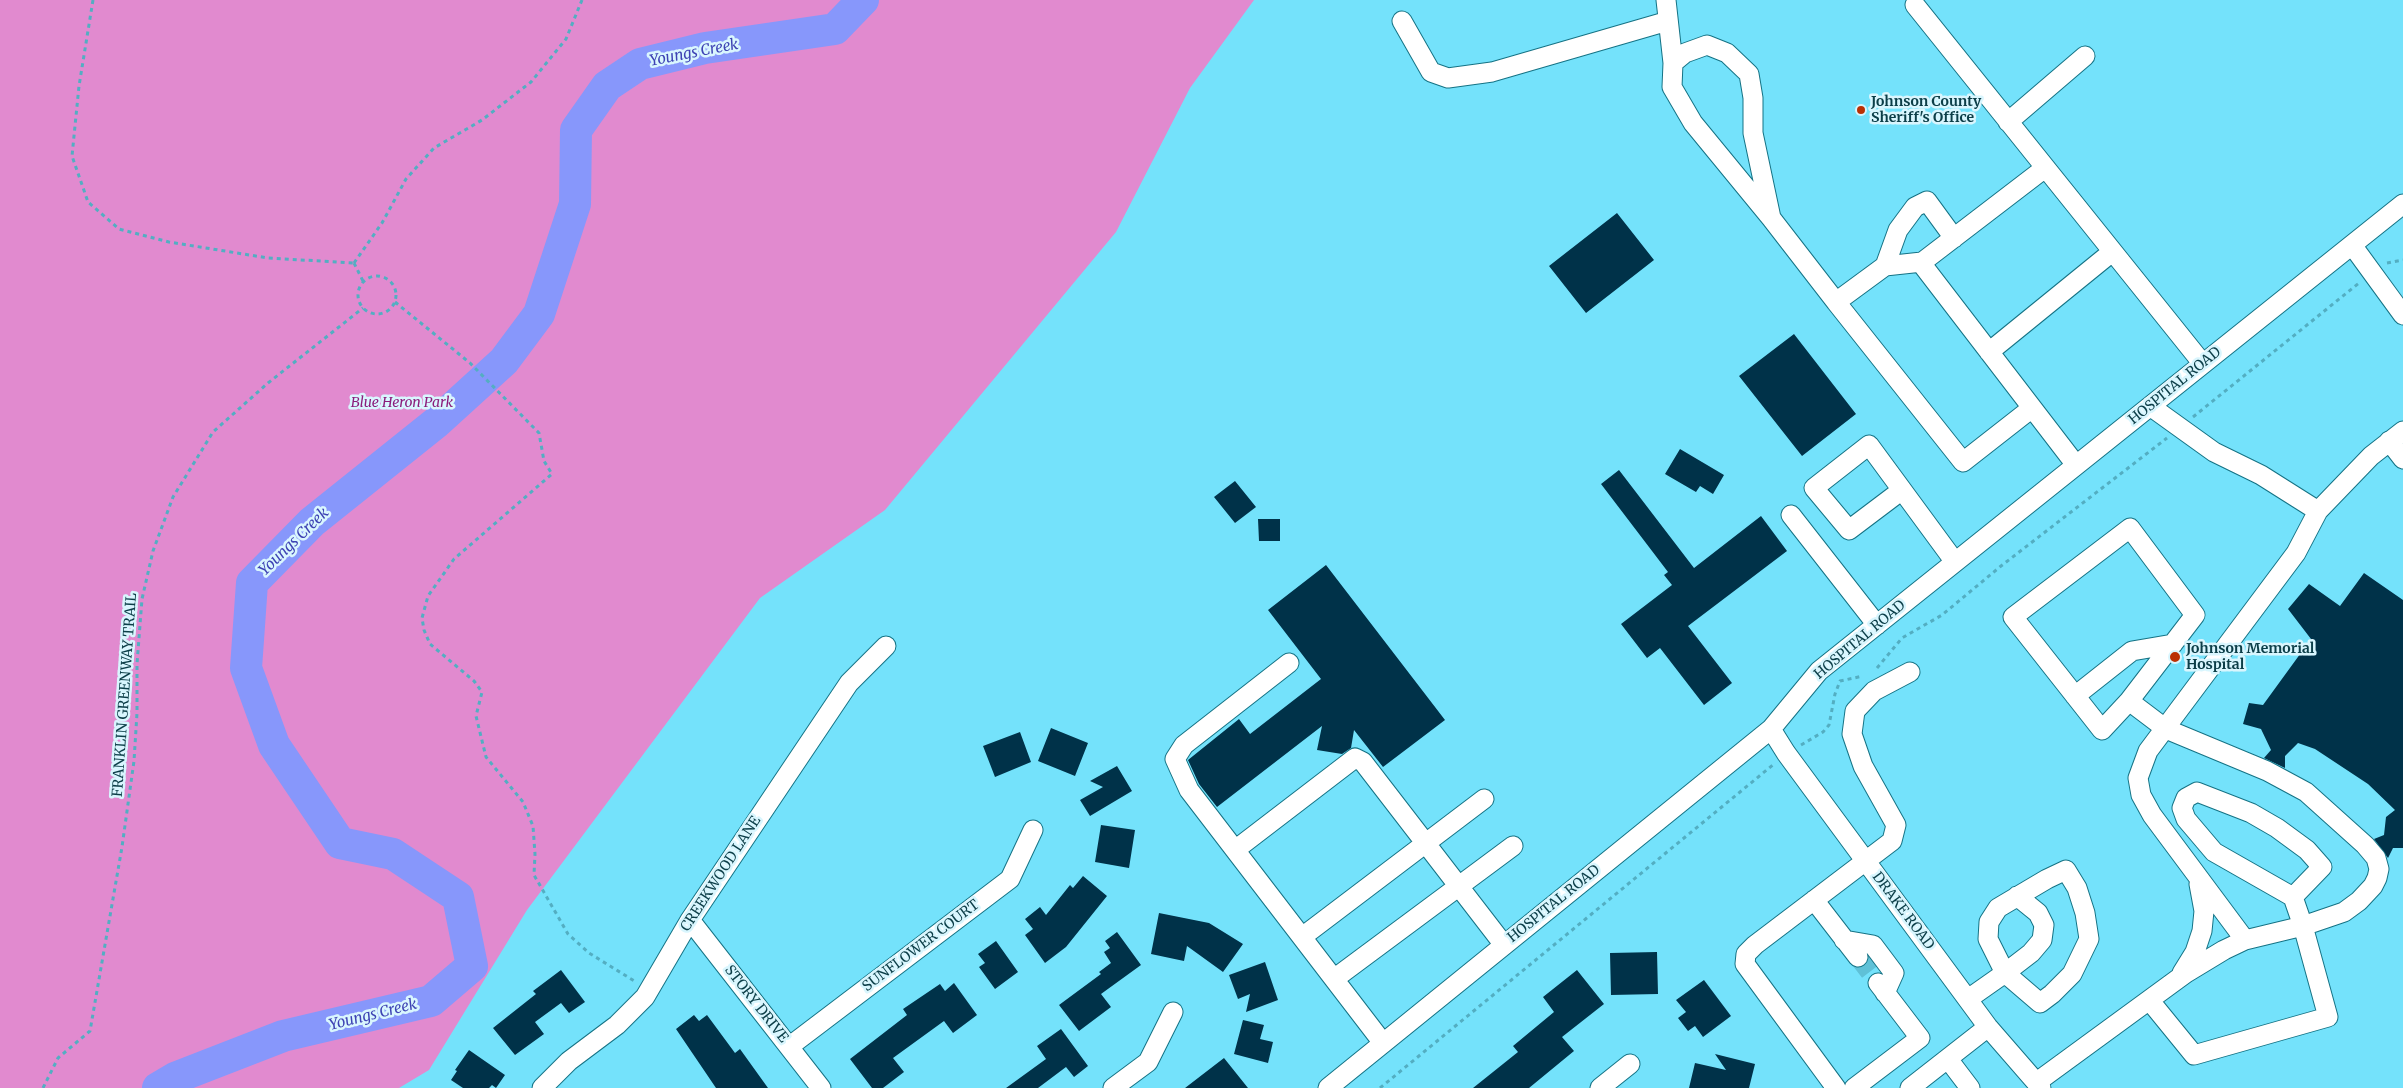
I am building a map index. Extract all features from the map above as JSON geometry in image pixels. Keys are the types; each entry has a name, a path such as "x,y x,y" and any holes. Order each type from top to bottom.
{"street":[{"path":"1666,0 1673,63 1672,87 1693,123 1771,218 1963,462 2032,408"},
{"path":"1915,5 2203,364"},
{"path":"1402,21 1432,72 1448,78 1492,72 1668,21"},
{"path":"1673,63 1684,53 1707,44 1727,53 1749,74 1753,98 1753,132 1771,218"},
{"path":"2008,122 2084,56"},
{"path":"1836,302 1884,266 1922,262 2045,168"},
{"path":"1884,266 1898,230 1915,207 1927,201 1954,238"},
{"name":"HOSPITAL ROAD","path":"1328,1088 1771,729 1819,670 2403,204"},
{"path":"2352,245 2403,315"},
{"path":"1989,352 2112,252"},
{"path":"1922,262 2076,465"},
{"path":"2150,406 2214,452 2261,475 2318,511"},
{"path":"2245,940 2197,878 2152,815 2141,795 2138,778 2148,751 2296,553 2318,511 2371,456 2396,436 2403,459"},
{"path":"1902,490 1848,530 1814,488 1869,446 1902,490 1955,562"},
{"path":"1791,515 1877,625"},
{"path":"2130,528 2195,615 2130,701 2102,730 2075,696 2013,617 2130,528"},
{"path":"2075,696 2132,651 2173,644"},
{"name":"CREEKWOOD LANE","path":"542,1088 569,1061 617,1025 649,990 690,920 849,683 886,646"},
{"path":"1288,663 1184,745 1175,760 1188,790 1383,1043"},
{"path":"1836,1088 1744,964 1746,954 1755,944 1892,842 1896,825 1863,766 1852,734 1855,711 1874,691 1910,672"},
{"path":"2039,1085 2177,980 2224,950 2245,940 2303,926 2344,912 2359,901 2378,878 2380,868 2376,858 2365,844 2306,792 2267,771 2166,729 2130,701"},
{"name":"DRAKE ROAD","path":"1771,729 1988,1027 2039,1085"},
{"path":"1235,850 1355,758 1363,762 1504,945"},
{"path":"2150,1001 2194,1055 2328,1017 2293,897 2214,852 2186,819 2182,808 2186,798 2197,792 2251,813 2277,828 2307,850 2322,867 2293,897"},
{"path":"1302,937 1484,799"},
{"name":"SUNFLOWER COURT","path":"790,1046 1010,879 1033,830"},
{"path":"1334,979 1513,846"},
{"path":"2066,870 2077,888 2085,913 2088,939 2072,974 2040,1003 2006,973 1988,939 1989,922 1998,908 2066,870"},
{"path":"2177,980 2195,952 2202,931 2204,911 2202,893 2197,878"},
{"path":"1968,1000 2031,953 2042,940 2044,925 2038,913 2017,896"},
{"path":"1814,900 1858,957"},
{"name":"STORY DRIVE","path":"690,920 821,1088"},
{"path":"1844,940 1873,945 1894,973 1882,988 1920,1038 1854,1088"},
{"path":"1113,1088 1148,1062 1173,1012"},
{"path":"1910,1088 1988,1027"},
{"path":"1948,1059 1970,1088"},
{"path":"1600,1088 1630,1064"}],"path":[{"path":"93,0 79,86 72,156 88,202 119,229 169,242 268,258 354,263"},
{"path":"354,263 382,223 406,179 434,148 482,120 531,82 566,39 582,0"},
{"path":"354,263 363,281"},
{"path":"374,276 387,278 395,289 395,302 392,307 381,314 368,312 357,298 359,286 363,281 374,276"},
{"path":"395,302 470,363 539,433 544,460 552,474 454,559 428,596 422,618 424,630 430,644 474,681 482,692 476,716 486,757 523,802 533,826 534,875 568,934 589,953 649,990"},
{"name":"FRANKLIN GREENWAY TRAIL","path":"43,1088 58,1058 90,1031 117,875 134,761 137,713 137,664 142,599 153,551 173,497 213,432 268,383 363,308"}],"green space":[{"name":"Blue Heron Park","path":"0,0 1254,0 1190,88 1116,232 885,510 760,598 527,910 429,1070 399,1088 0,1088"}],"building":[{"path":"1617,213 1654,260 1586,313 1549,266"},
{"path":"1794,334 1856,414 1802,456 1739,376"},
{"path":"1680,449 1724,475 1713,494 1700,486 1696,492 1665,474"},
{"path":"1619,470 1694,568 1761,516 1787,551 1688,626 1732,683 1704,705 1660,648 1647,658 1621,624 1672,585 1664,575 1668,572 1601,484"},
{"path":"1235,481 1256,507 1235,523 1214,497"},
{"path":"1258,519 1280,519 1280,541 1259,541"},
{"path":"1326,565 1445,720 1383,767 1354,730 1351,748 1342,754 1317,750 1322,726 1217,807 1199,784 1188,760 1239,719 1250,734 1321,679 1268,610"},
{"path":"2364,573 2403,600 2403,848 2393,848 2388,858 2374,839 2384,835 2386,817 2395,810 2368,784 2315,749 2298,743 2285,756 2285,768 2264,758 2271,750 2261,729 2243,724 2249,703 2263,705 2311,639 2288,609 2309,584 2340,606"},
{"path":"1051,728 1088,743 1075,776 1038,761"},
{"path":"1020,732 1031,762 995,777 983,746"},
{"path":"1117,766 1132,791 1090,816 1080,800 1103,787 1090,781"},
{"path":"1101,825 1135,830 1129,868 1095,862"},
{"path":"1083,876 1107,896 1066,947 1045,963 1025,935 1033,929 1025,919 1040,907 1046,915 1070,885 1073,888"},
{"path":"1159,913 1209,923 1243,944 1223,972 1187,946 1184,961 1151,954"},
{"path":"1117,932 1141,965 1101,994 1111,1007 1079,1031 1059,1005 1101,974 1099,972 1111,963 1104,952 1110,948 1105,941"},
{"path":"996,941 1018,972 995,989 979,967 985,963 978,954"},
{"path":"1657,952 1658,994 1611,995 1610,953"},
{"path":"1265,962 1278,1000 1246,1012 1250,994 1238,999 1229,975"},
{"path":"561,970 585,1002 569,1013 561,1003 535,1022 544,1034 515,1055 493,1028 536,994 533,991"},
{"path":"1577,970 1604,1004 1562,1037 1574,1051 1529,1088 1473,1088 1518,1052 1513,1046 1554,1012 1543,997"},
{"path":"1704,980 1731,1016 1703,1037 1695,1026 1688,1031 1678,1018 1686,1012 1676,1000"},
{"path":"954,983 977,1015 953,1033 944,1021 893,1058 904,1072 883,1088 872,1088 850,1059 907,1015 903,1009 940,984 945,991"},
{"path":"694,1015 699,1021 707,1015 735,1053 740,1049 768,1088 716,1088 676,1029"},
{"path":"1243,1020 1264,1025 1260,1039 1273,1042 1268,1063 1234,1054"},
{"path":"1061,1029 1088,1066 1074,1077 1066,1067 1038,1088 1006,1088 1046,1059 1037,1046"},
{"path":"469,1050 505,1075 496,1088 492,1085 489,1088 463,1088 451,1080 457,1071 455,1070"},
{"path":"1715,1054 1755,1064 1749,1088 1689,1088 1695,1063 1726,1070"},
{"path":"1224,1058 1248,1088 1185,1088"}],"waterway":[{"name":"Youngs Creek","path":"158,1088 175,1078 283,1036 431,1001 472,966 458,897 393,854 340,843 274,745 246,668 252,583 312,522 437,422 504,361 539,314 575,204 576,130 607,86 640,64 705,48 835,29 863,0"}],"tunnel":[{"path":"1858,957 1878,983"}],"place":[{"name":"Johnson County Sheriff's Office","path":"1861,110"},
{"name":"Johnson Memorial Hospital","path":"2175,657"}]}
